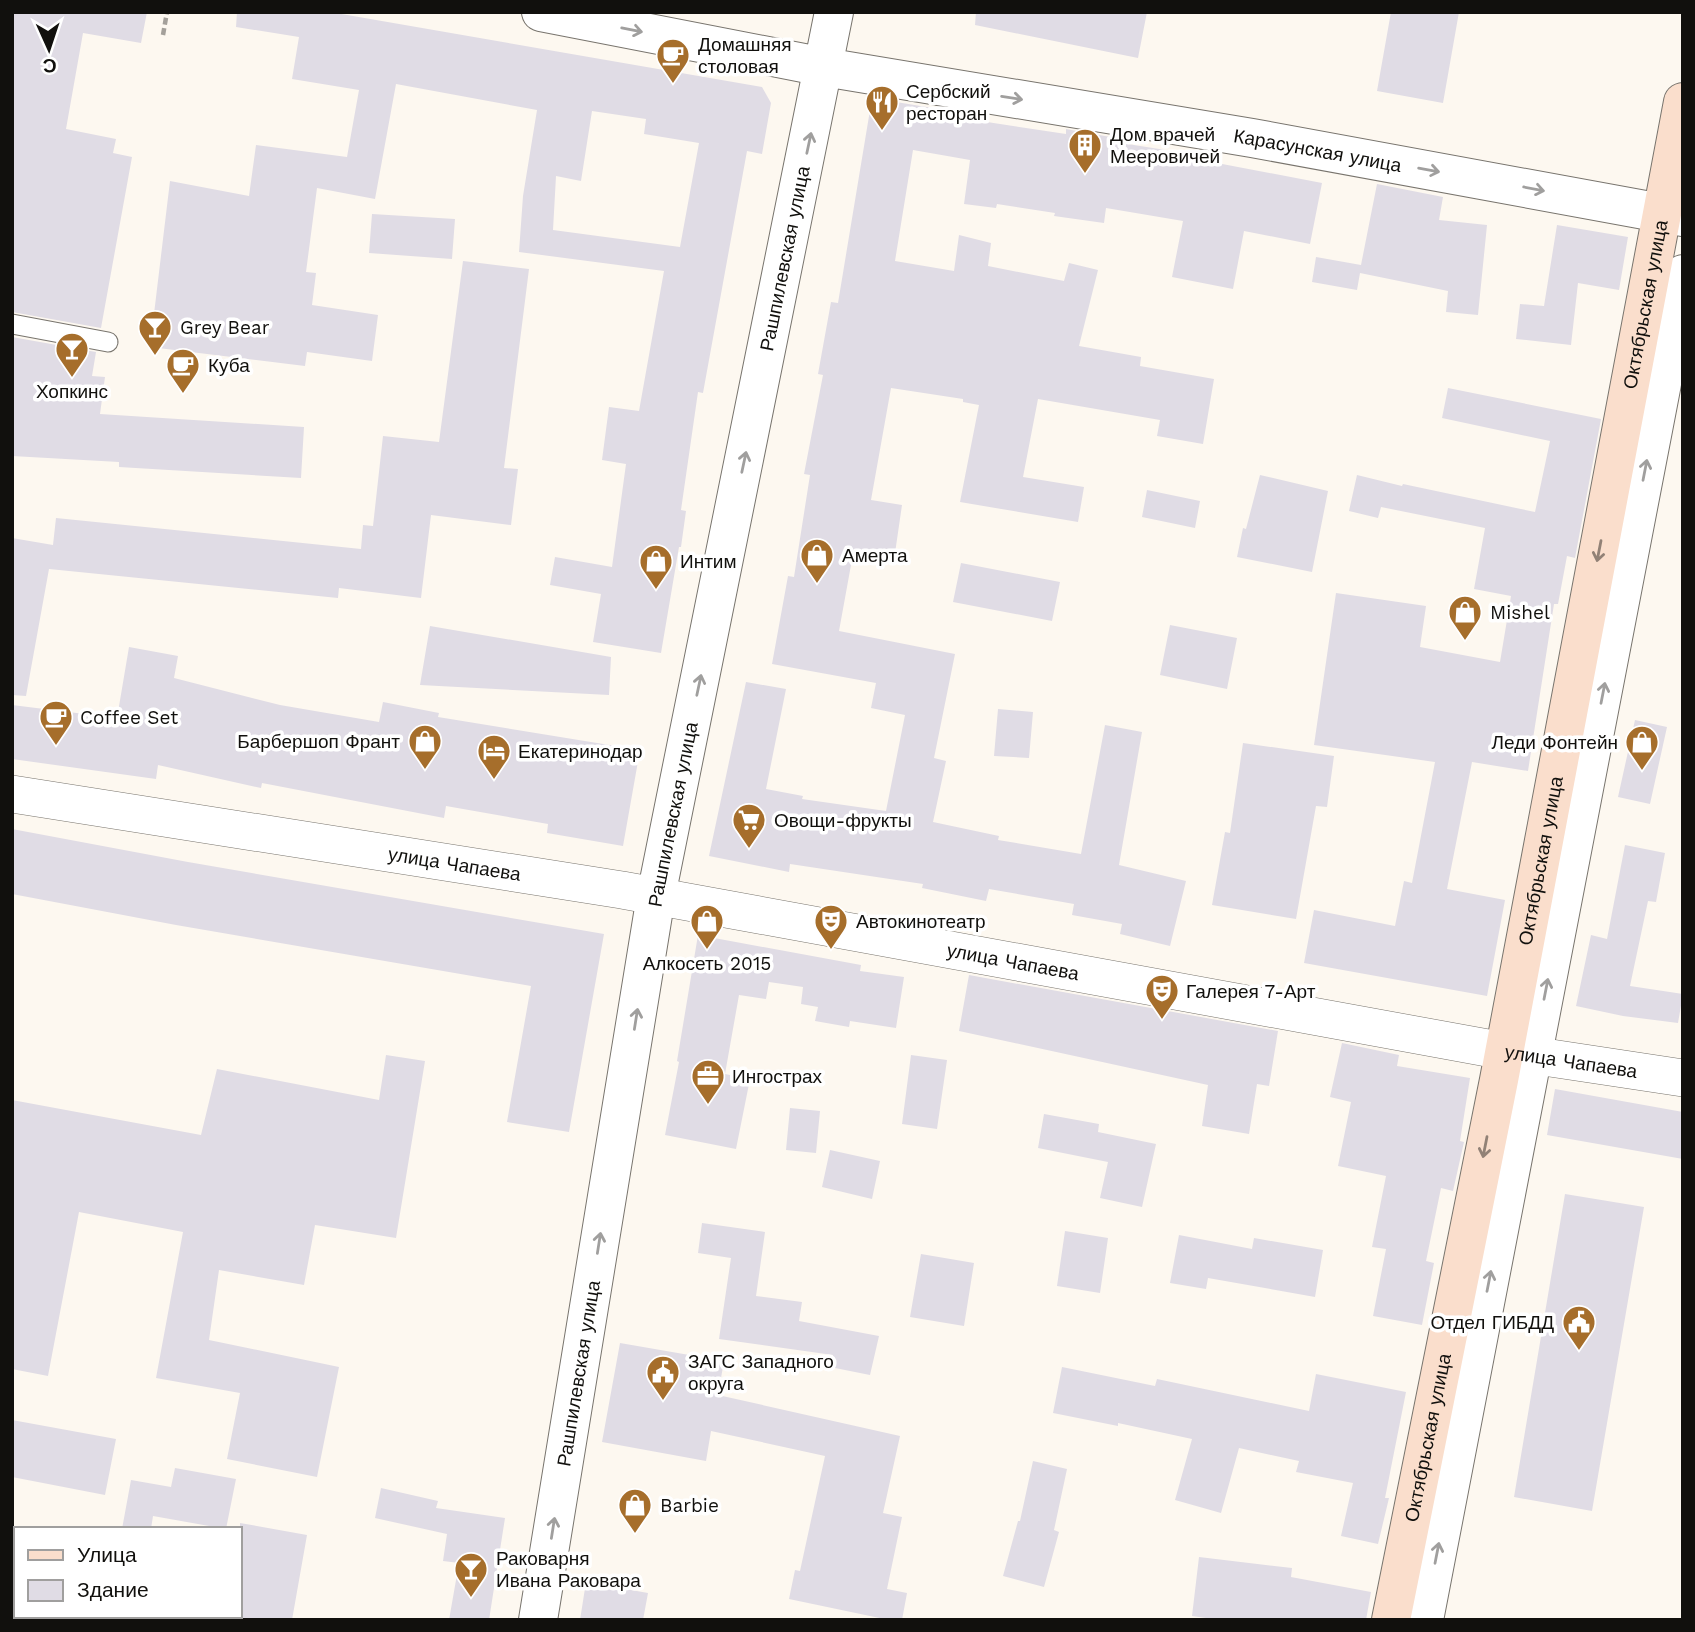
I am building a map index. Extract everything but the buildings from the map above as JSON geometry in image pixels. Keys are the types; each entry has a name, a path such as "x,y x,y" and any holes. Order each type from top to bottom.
{"main road":[{"name":"Октябрьская улица","path":"1391,1620 1519,1053 1672,215 1683,102"}],"street":[{"name":"Карасунская улица","path":"541,12 824,67 1265,141 1672,215"},
{"name":"Рашпилевская улица","path":"538,1620 656,896 834,12"},
{"name":"Октябрьская улица","path":"1424,1620 1519,1053 1683,274"},
{"name":"улица Чапаева","path":"12,794 656,896 1519,1053 1683,1078"}],"lane":[{"path":"12,324 107,342"}],"path":[{"path":"163,35 167,12"}],"place":[{"name":"Домашняя столовая","path":"673,85"},
{"name":"Сербский ресторан","path":"882,132"},
{"name":"Дом врачей Мееровичей","path":"1085,175"},
{"name":"Grey Bear","path":"155,357"},
{"name":"Хопкинс","path":"72,379"},
{"name":"Куба","path":"183,395"},
{"name":"Амерта","path":"817,585"},
{"name":"Интим","path":"656,591"},
{"name":"Mishel","path":"1465,642"},
{"name":"Coffee Set","path":"56,747"},
{"name":"Барбершоп Франт","path":"425,771"},
{"name":"Леди Фонтейн","path":"1642,772"},
{"name":"Екатеринодар","path":"494,781"},
{"name":"Овощи-фрукты","path":"749,850"},
{"name":"Алкосеть 2015","path":"707,951"},
{"name":"Автокинотеатр","path":"831,951"},
{"name":"Галерея 7-Арт","path":"1162,1021"},
{"name":"Ингострах","path":"708,1106"},
{"name":"Отдел ГИБДД","path":"1579,1352"},
{"name":"ЗАГС Западного округа","path":"663,1402"},
{"name":"Barbie","path":"635,1535"},
{"name":"Раковарня Ивана Раковара","path":"471,1599"}]}
